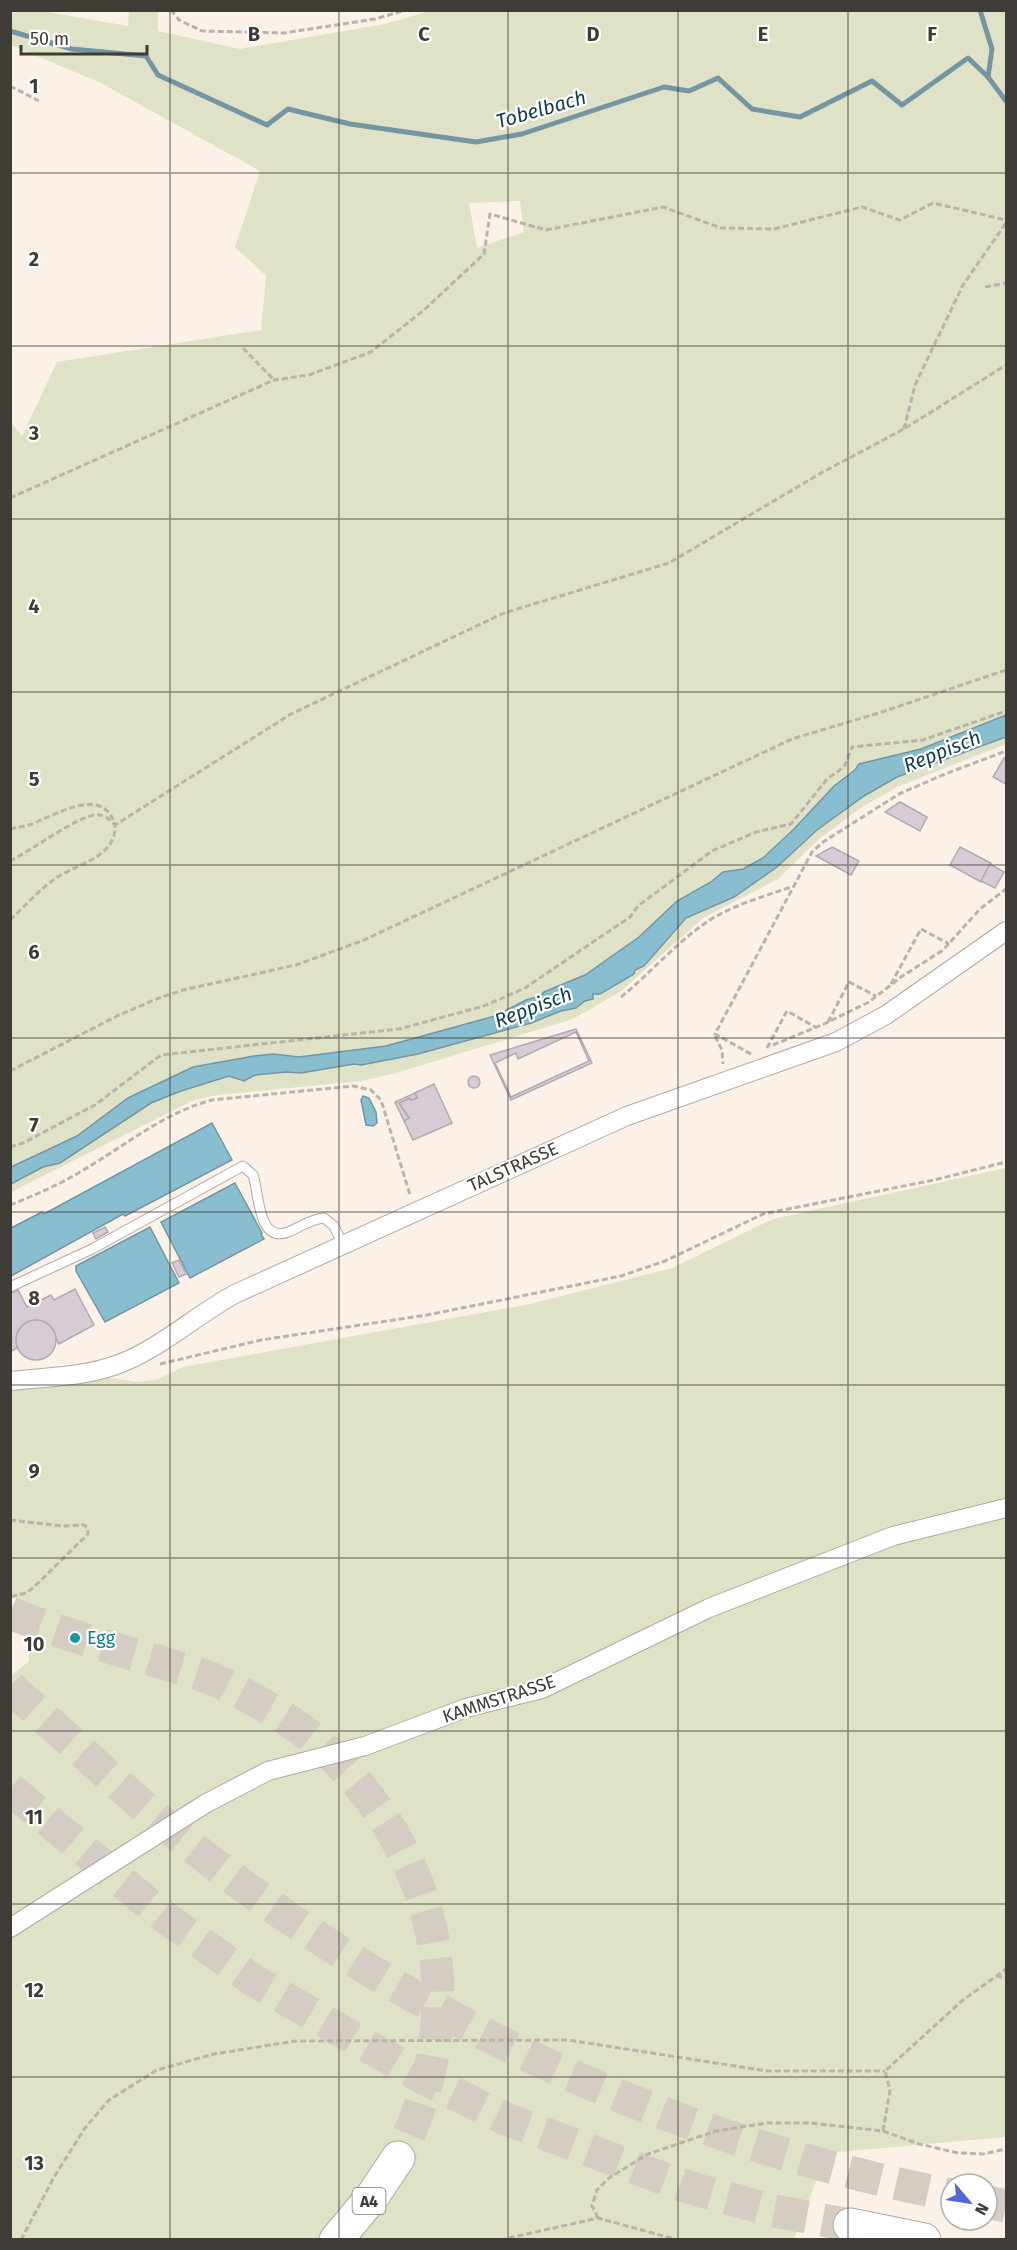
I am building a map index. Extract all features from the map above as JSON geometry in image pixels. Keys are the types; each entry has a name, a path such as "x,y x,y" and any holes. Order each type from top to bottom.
{"highway":[{"name":"A4","path":"336,2240 372,2197 398,2158"},
{"path":"849,2225 924,2240"}],"street":[{"name":"TALSTRASSE","path":"10,1381 94,1371 127,1361 220,1302 417,1210 627,1116 844,1039 886,1015 1006,931"},
{"name":"KAMMSTRASSE","path":"10,1928 205,1803 268,1771 365,1746 466,1708 542,1689 710,1608 893,1536 1006,1508"}],"lane":[{"path":"10,1287 92,1249 243,1166 254,1174 261,1218 270,1229 277,1233 286,1233 315,1218 324,1218 334,1226 343,1245"}],"path":[{"path":"171,10 179,20 202,31 284,33 375,19 406,10"},
{"path":"10,86 39,101"},
{"path":"10,498 274,380 309,375 371,352 424,310 484,254 490,214 546,230 663,207 721,228 774,229 862,207 900,220 933,203 1006,222 963,285 915,385 904,429"},
{"path":"985,287 1006,283"},
{"path":"243,348 274,380"},
{"path":"115,825 291,714 504,613 669,563 821,473 904,429 1006,365"},
{"path":"10,1071 119,1015 159,998 183,990 296,964 355,944 792,739 907,704 1006,670"},
{"path":"10,1148 95,1105 161,1055 399,1029 484,1006 525,988 630,917 638,906 712,851 756,832 791,824 827,779 844,767 852,747 923,740 1006,711"},
{"path":"715,1034 807,859 817,847 919,784 1006,751"},
{"path":"10,829 29,825 64,809 92,804 104,809 114,818 115,825 113,841 106,849 98,856 52,881 10,920"},
{"path":"10,861 85,818 100,815 108,818 115,825"},
{"path":"621,997 697,930 714,918 741,905 793,886"},
{"path":"762,1052 788,1038 817,1028 862,1006 949,944 980,909 1006,888"},
{"path":"890,986 921,929 949,944"},
{"path":"827,1023 849,982 876,996"},
{"path":"767,1048 787,1011 817,1028"},
{"path":"715,1034 758,1057"},
{"path":"715,1034 722,1050 722,1070"},
{"path":"10,1205 68,1179 156,1124 194,1105 222,1099 353,1086 371,1090 381,1100 405,1182 417,1210"},
{"path":"127,1361 142,1367 154,1365 261,1340 427,1315 621,1276 664,1261 763,1214 934,1180 1006,1162"},
{"path":"10,1520 63,1526 84,1525 88,1529 85,1539 34,1587 26,1593 10,1597"},
{"path":"21,2240 54,2177 85,2128 109,2100 157,2070 214,2055 296,2041 568,2040 767,2071 885,2071 963,2000 1006,1969"},
{"path":"996,1976 1006,1978"},
{"path":"884,2131 890,2090 885,2071"},
{"path":"598,2218 592,2206 597,2190 609,2178 648,2154 716,2131 767,2123 810,2123 884,2131 919,2144 958,2153 983,2154 1006,2149"},
{"path":"500,2240 598,2218 678,2240"}],"green space":[{"path":"11,11 42,11 128,26 129,11 158,11 158,31 240,49 385,24 430,11 1006,11 1006,744 897,787 862,807 818,840 778,879 703,918 620,992 573,1019 396,1073 361,1081 218,1095 194,1100 11,1192 10,421 22,436 57,362 261,330 266,276 235,247 260,171 101,83 11,45","holes":["520,201 524,232 477,248 469,203"]},
{"path":"1006,1168 1006,2137 827,2153 794,2239 11,2239 10,1677 29,1661 28,1608 11,1594 11,1389 104,1377 138,1382 159,1379 183,1367 530,1304 672,1268 773,1219"}],"water":[{"name":"Reppisch","path":"1006,715 1006,737 897,777 864,796 817,830 777,867 734,897 686,918 644,966 600,994 593,994 593,999 585,1001 576,1008 561,1011 531,1023 418,1054 301,1073 255,1075 244,1081 229,1076 151,1103 60,1163 43,1167 11,1184 11,1167 77,1136 128,1098 193,1067 254,1056 273,1054 299,1057 386,1046 495,1016 585,975 639,937 677,901 711,882 723,872 743,869 763,858 859,764 921,749"},
{"path":"363,1096 369,1098 376,1112 377,1123 373,1126 366,1125 361,1100"},
{"path":"212,1123 232,1160 125,1216 123,1214 11,1276 11,1228 42,1212 44,1214"},
{"path":"235,1183 264,1239 190,1278 161,1222"},
{"path":"150,1227 179,1283 105,1322 76,1271 76,1266"}],"building":[{"path":"1004,758 1006,759 1006,784 993,777"},
{"path":"900,802 927,817 920,831 885,812"},
{"path":"832,847 859,861 851,875 816,856"},
{"path":"960,847 991,863 981,882 950,865"},
{"path":"990,864 1004,872 995,888 981,881"},
{"path":"576,1029 592,1063 511,1100 490,1055","holes":["576,1032 589,1061 511,1097 495,1063 516,1053 518,1059"]},
{"path":"474,1076 480,1082 474,1088 468,1082"},
{"path":"434,1084 452,1123 413,1140 404,1121 409,1118 399,1103 410,1098 411,1100 417,1098 415,1093"},
{"path":"415,1093 417,1098 411,1100 410,1098 399,1103 409,1118 404,1121 395,1102"},
{"path":"105,1227 108,1232 96,1239 93,1233"},
{"path":"179,1260 186,1274 179,1277 172,1263"},
{"path":"75,1289 94,1325 59,1344 48,1324 40,1321 29,1322 17,1334 17,1348 10,1352 10,1294 18,1290 27,1307 51,1295 54,1300"},
{"path":"36,1320 50,1326 56,1340 50,1354 36,1360 22,1354 16,1340 22,1326"}],"waterway":[{"path":"980,10 992,49 988,77"},
{"name":"Tobelbach","path":"10,31 72,49 146,56 158,75 267,125 288,109 350,124 476,142 522,134 664,87 689,91 718,78 752,109 800,117 872,81 902,105 968,58 988,77 1006,101"}],"tunnel":[{"path":"10,1613 63,1633 188,1670 222,1683 262,1704 301,1729 325,1749 365,1792 396,1839 419,1889 433,1941 438,1994 434,2049 421,2103 398,2158"},
{"path":"10,1687 137,1801 217,1866 299,1925 385,1979 474,2028 565,2072 659,2111 754,2145 852,2173 939,2192"},
{"path":"10,1789 166,1918 253,1980 425,2079 506,2119 681,2185 774,2211 850,2225"},
{"path":"999,2205 1006,2206"}],"place":[{"name":"Egg","path":"75,1638"}]}
